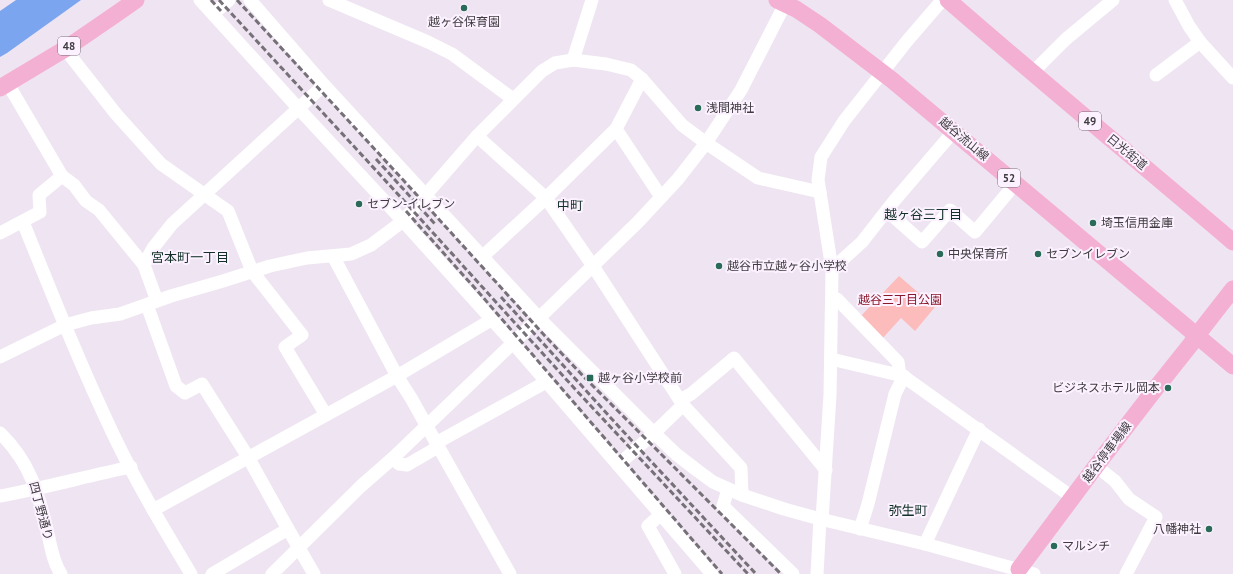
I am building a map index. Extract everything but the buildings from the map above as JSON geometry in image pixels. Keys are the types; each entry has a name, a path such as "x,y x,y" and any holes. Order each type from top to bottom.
{"main road":[{"name":"48","path":"4,86 65,49 136,0"},
{"name":"日光街道","path":"948,0 1032,73 1137,159 1233,242"},
{"name":"越谷流山線","path":"783,1 816,22 882,72 1233,366"},
{"path":"1196,336 1233,289"},
{"name":"越谷停車場線","path":"1023,572 1072,497 1196,336"}],"street":[{"path":"200,0 513,343 712,574"},
{"path":"213,14 230,0"},
{"path":"250,0 324,85 539,318 654,433 676,454 698,471 713,482 742,495 821,519 925,544 1023,572"},
{"path":"329,0 428,42 452,54 513,99"},
{"path":"573,60 592,0"},
{"path":"817,574 826,470 832,299 832,269 818,180 821,156 844,121 882,72 938,5 944,0"},
{"path":"1032,73 1066,39 1113,0"},
{"path":"1175,0 1189,26 1200,42 1233,78"},
{"path":"272,574 361,486 393,458 593,266 678,179 706,143 741,90 783,1"},
{"path":"1156,75 1200,42"},
{"path":"65,49 116,114 162,164 228,211 252,271 302,335 286,347 326,415"},
{"path":"0,357 65,325 91,318 120,314 270,266 307,258 351,254 371,245 403,221 477,136 542,71 554,63 573,60 606,64 631,70 642,79 682,125 758,178 820,192"},
{"path":"482,257 546,198 616,129 642,79"},
{"path":"144,265 153,248 172,224 324,85"},
{"path":"4,86 62,176 74,185 86,201 99,210 144,265 152,303 176,386 185,393 202,384 248,457 314,574"},
{"path":"616,129 661,197"},
{"path":"832,269 862,242 954,131"},
{"path":"477,136 546,198 593,266 682,403 741,468 742,495"},
{"path":"0,233 40,212 39,195 62,176"},
{"path":"887,211 922,242 950,210 975,232 1015,184"},
{"path":"23,222 65,325 114,437 153,510 191,574"},
{"path":"333,256 397,376 510,574"},
{"path":"832,299 837,299 898,362 902,376 895,394 868,504 860,529"},
{"path":"153,510 397,376 491,320"},
{"path":"618,465 654,433 691,394 734,358 826,470"},
{"path":"831,359 902,376 979,429 1072,497"},
{"path":"393,458 399,464 407,465 437,445 546,382"},
{"path":"925,544 979,429"},
{"name":"四丁野通り","path":"0,433 22,459 30,473 37,490 55,564 61,574"},
{"path":"1096,466 1115,481 1129,499 1156,517 1126,574"},
{"path":"0,496 37,490 78,478 131,467"},
{"path":"728,489 723,506 793,574"},
{"path":"661,514 648,526 675,574"},
{"path":"212,574 288,529"}],"green space":[{"name":"越谷三丁目公園","path":"899,276 935,307 915,331 901,318 881,340 859,318"}],"water":[{"path":"16,0 81,0 0,57 0,11"}],"railway":[{"path":"211,0 221,11"},
{"path":"219,0 575,389 748,574"},
{"path":"237,0 545,336 781,574"},
{"path":"376,159 435,224"},
{"path":"406,211 481,295 722,574"},
{"path":"501,297 756,574"}],"place":[{"name":"越ヶ谷保育園","path":"464,8"},
{"name":"浅間神社","path":"698,108"},
{"name":"セブン-イレブン","path":"359,204"},
{"name":"埼玉信用金庫","path":"1093,223"},
{"name":"中央保育所","path":"940,254"},
{"name":"セブンイレブン","path":"1038,254"},
{"name":"越谷市立越ヶ谷小学校","path":"719,266"},
{"name":"越ヶ谷小学校前","path":"590,378"},
{"name":"ビジネスホテル岡本","path":"1168,388"},
{"name":"八幡神社","path":"1209,529"},
{"name":"マルシチ","path":"1054,546"}],"district":[{"name":"中町","path":"570,205"},
{"name":"越ヶ谷三丁目","path":"923,214"},
{"name":"宮本町一丁目","path":"190,257"},
{"name":"弥生町","path":"908,510"}]}
